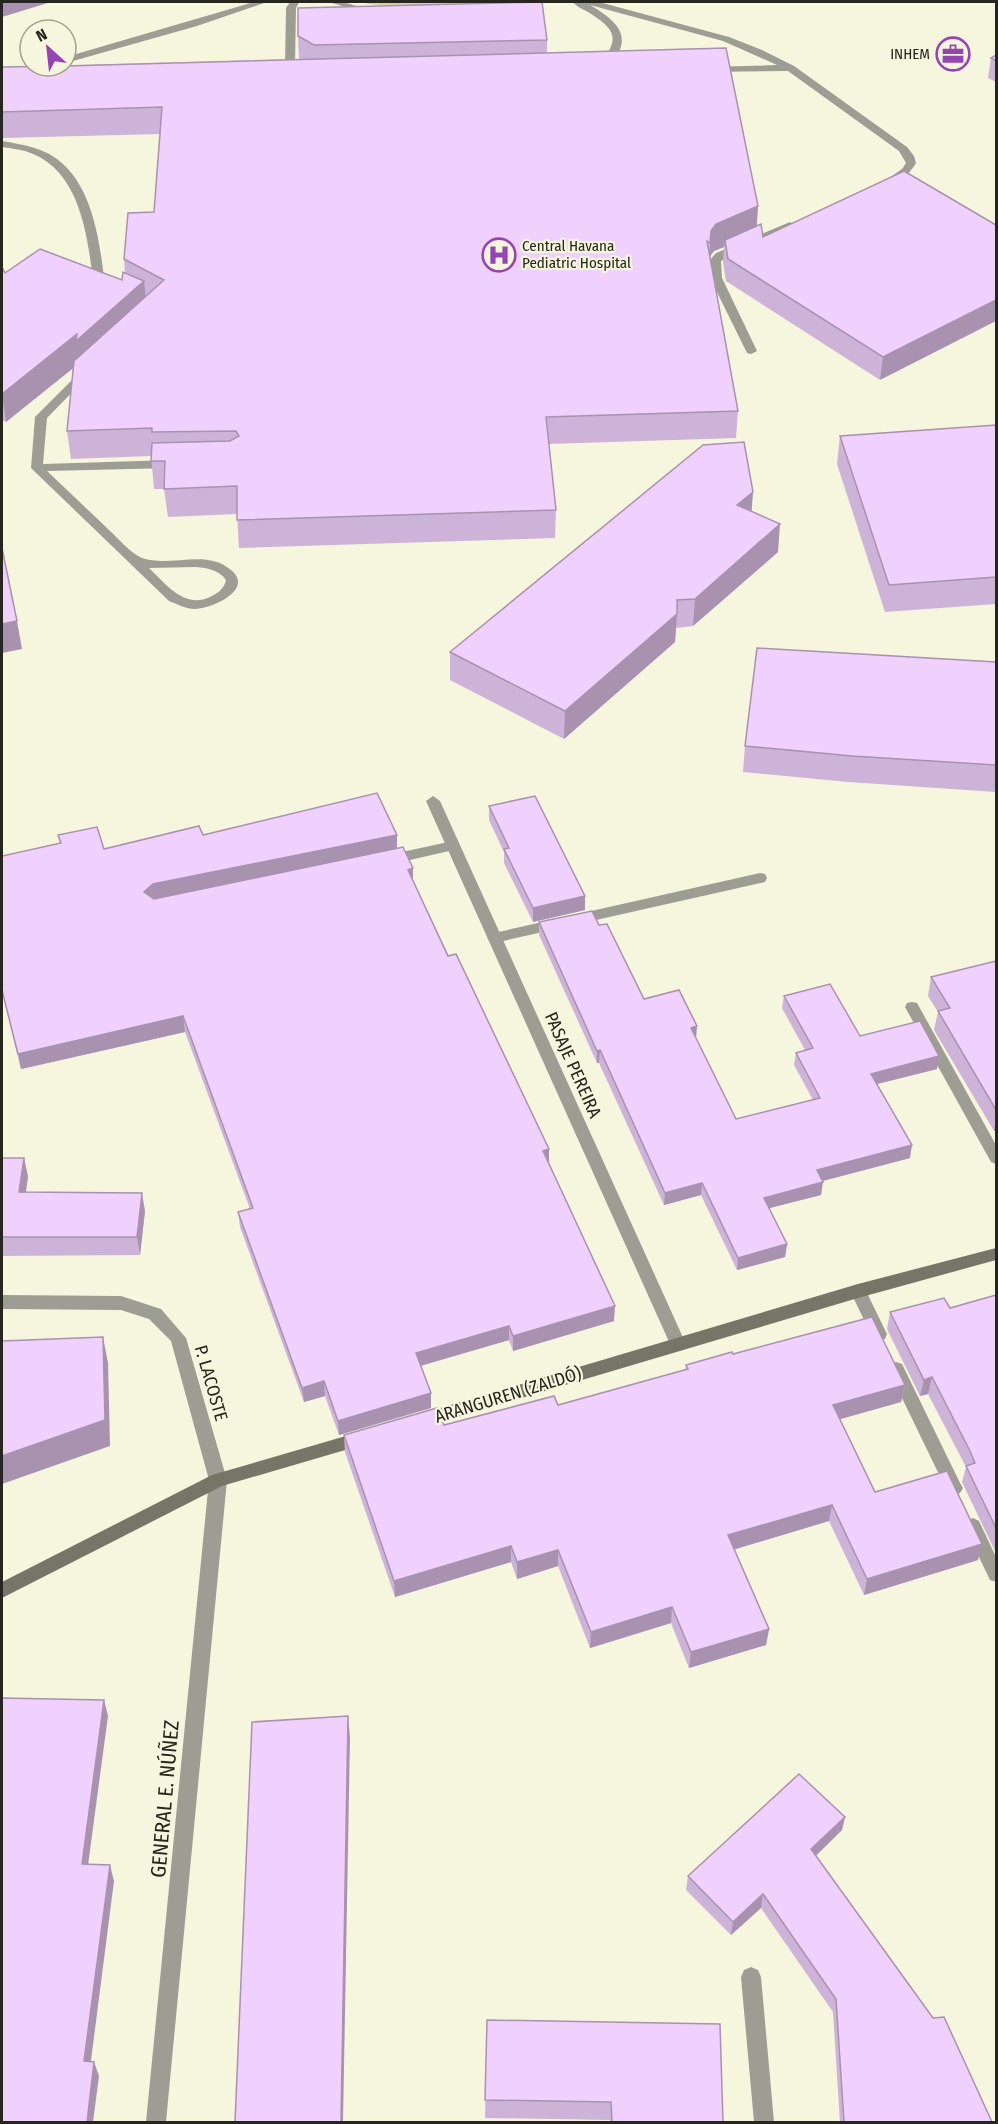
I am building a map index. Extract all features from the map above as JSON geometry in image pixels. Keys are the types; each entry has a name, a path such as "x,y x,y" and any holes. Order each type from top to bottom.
{"main road":[{"name":"ARANGUREN (ZALDÓ)","path":"402,1426 858,1291 996,1254"},
{"path":"2,1590 218,1480 379,1433"}],"street":[{"path":"78,57 262,2"},
{"path":"292,79 315,79 299,73 290,65 291,8 294,2"},
{"path":"334,2 379,13"},
{"path":"577,2 607,21 619,40 619,47 612,59 594,73 617,72"},
{"path":"590,2 726,39 790,68 893,140 909,156 911,163 906,171 898,178 877,187"},
{"path":"698,70 790,68"},
{"path":"2,144 31,149 53,159 85,206 95,240 99,280 119,289"},
{"path":"752,351 716,279 715,260 720,255 804,219"},
{"path":"37,468 41,417 94,364"},
{"path":"37,468 187,464"},
{"path":"37,468 173,598 193,606 212,603 229,592 230,576 222,568 209,564 152,565 132,558"},
{"name":"PASAJE PEREIRA","path":"433,801 678,1344"},
{"path":"373,863 453,846"},
{"path":"494,938 760,878"},
{"path":"912,1007 996,1158"},
{"path":"858,1291 996,1574"},
{"name":"P. LACOSTE","path":"2,1302 121,1303 155,1314 178,1338 218,1480"},
{"name":"GENERAL E. NÚÑEZ","path":"156,2122 218,1480"},
{"path":"751,1977 764,2122"}],"shaded area":[{"path":"361,2 497,2 469,6 429,7 388,6"}],"building":[{"path":"542,2 547,40 314,45 298,36 298,8"},
{"path":"726,48 758,206 716,224 711,231 710,243 707,241 738,411 546,417 556,510 237,520 237,486 164,489 165,461 151,461 152,443 230,441 239,436 236,431 152,432 152,428 67,431 74,361 164,280 124,259 128,213 154,212 162,107 2,112 2,67 18,67 18,78 78,78 78,66"},
{"path":"904,171 996,225 996,300 883,357 728,259 725,240 761,224 763,237"},
{"path":"40,249 122,280 123,272 144,281 76,341 77,334 2,394 2,267 5,273"},
{"path":"996,425 996,577 889,585 840,436"},
{"path":"744,442 753,492 737,505 780,524 695,599 677,600 677,614 565,711 450,652 703,445"},
{"path":"2,548 17,621 2,624"},
{"path":"757,648 996,662 996,765 852,756 745,746"},
{"path":"377,793 397,835 153,884 144,892 154,899 403,847 413,868 408,870 448,956 456,954 549,1149 543,1151 615,1306 513,1336 509,1326 416,1353 431,1393 338,1421 324,1381 302,1388 238,1212 253,1208 183,1016 18,1054 2,990 2,856 61,843 58,835 97,827 104,849 199,826 203,835"},
{"path":"535,796 585,896 533,908 504,849 509,848 489,806"},
{"path":"592,911 599,925 607,924 644,999 679,990 697,1026 691,1028 736,1119 820,1098 796,1053 813,1048 784,996 830,984 860,1036 920,1021 939,1056 871,1074 912,1145 817,1170 823,1182 764,1198 787,1244 738,1258 702,1183 665,1193 539,922"},
{"path":"996,961 996,1110 938,1011 950,1008 931,977"},
{"path":"2,1158 24,1158 19,1192 142,1193 137,1237 2,1237"},
{"path":"996,1295 996,1528 966,1466 975,1463 970,1451 932,1377 924,1380 890,1312 944,1298 950,1308"},
{"path":"872,1317 905,1385 833,1405 875,1492 947,1471 982,1544 867,1579 832,1505 728,1535 769,1629 691,1652 672,1607 591,1632 558,1550 517,1562 511,1546 394,1581 344,1435 437,1408 444,1425 554,1396 558,1405 688,1369 686,1365 732,1352 733,1354"},
{"path":"103,1337 105,1420 2,1456 2,1341"},
{"path":"2,1698 104,1700 82,1864 110,1865 84,2061 94,2062 87,2122 2,2122"},
{"path":"348,1716 341,2122 235,2122 252,1722"},
{"path":"799,1774 845,1817 811,1849 933,2018 944,2017 992,2122 844,2122 836,1999 763,1894 733,1922 688,1876"},
{"path":"487,2020 720,2024 723,2122 612,2122 611,2102 485,2100"}],"place":[{"name":"INHEM","path":"953,54"},
{"name":"Central Havana Pediatric Hospital","path":"499,255"}]}
